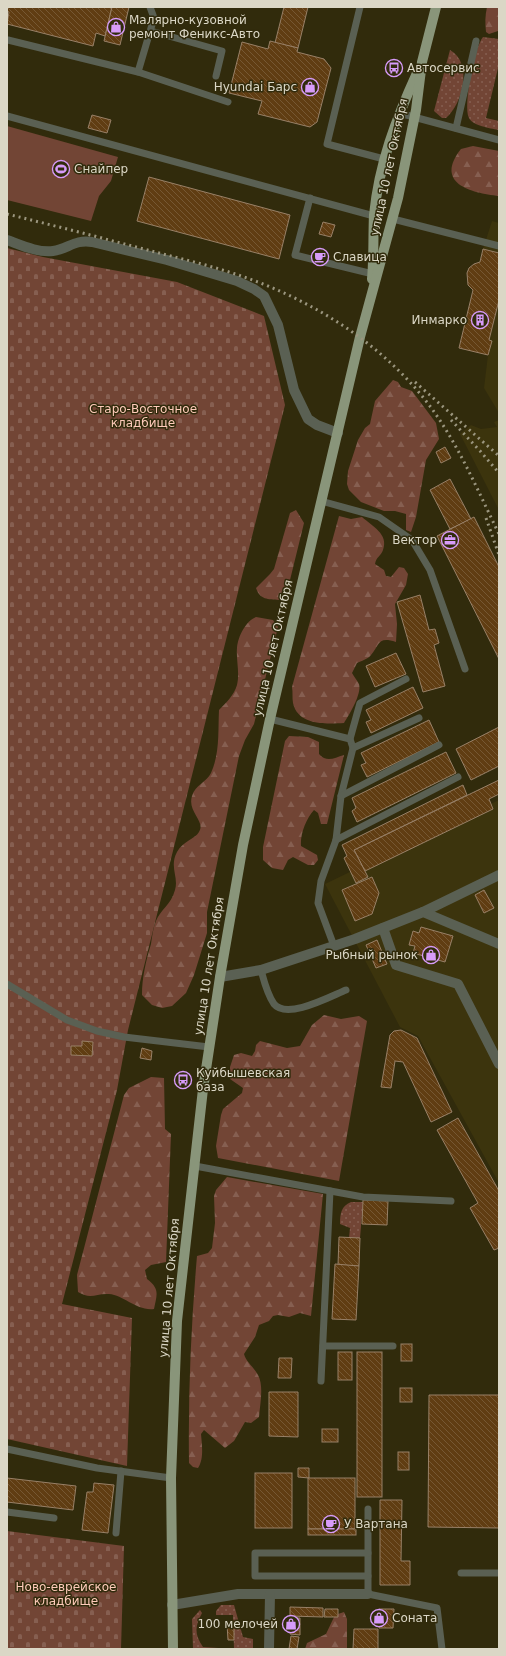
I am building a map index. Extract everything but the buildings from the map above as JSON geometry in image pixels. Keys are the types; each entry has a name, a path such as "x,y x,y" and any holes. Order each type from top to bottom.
{"main road":[{"name":"улица 10 лет Октября","path":"173,1649 171,1478 177,1321 195,1166 220,977 243,845 270,718 360,337 393,220 414,117 422,62 436,7"},
{"name":"улица 10 лет Октября","path":"371,301 374,216 384,159 399,113 422,62"}],"street":[{"path":"7,240 32,249 52,251 83,240 167,260 237,281 254,289 264,296 271,308 278,325 294,390 308,419 317,425 338,433"},
{"path":"220,977 261,970 334,946 423,912 499,876"},
{"path":"423,912 499,944"},
{"path":"383,928 396,965 458,984 499,1064"},
{"path":"172,1605 238,1594 368,1594"},
{"path":"269,1649 270,1594"}],"lane":[{"path":"138,72 154,18 150,7"},
{"path":"360,7 327,144 384,159"},
{"path":"151,31 222,51 216,76"},
{"path":"8,40 138,72 228,102"},
{"path":"456,128 476,41"},
{"path":"399,113 499,140"},
{"path":"7,116 374,216"},
{"path":"310,198 295,255 373,274"},
{"path":"393,220 499,246"},
{"path":"321,501 380,517 412,540 430,570 465,669"},
{"path":"334,946 318,903 321,882 336,840 341,796 353,748 350,739 360,703 406,679"},
{"path":"270,718 350,739"},
{"path":"353,748 419,718"},
{"path":"341,796 439,745"},
{"path":"336,840 458,777"},
{"path":"261,970 269,995 275,1006 285,1010 297,1010 346,990"},
{"path":"7,984 67,1020 97,1031 124,1037 210,1047"},
{"path":"195,1166 363,1197 451,1201"},
{"path":"321,1381 330,1191"},
{"path":"323,1346 393,1346"},
{"path":"7,1449 97,1468 171,1478"},
{"path":"116,1534 121,1471"},
{"path":"368,1509 368,1594 437,1608 442,1649"},
{"path":"7,1512 54,1518"},
{"path":"368,1553 255,1553 255,1576 368,1576"},
{"path":"461,1573 499,1573"}],"shaded area":[{"path":"492,221 499,223 499,253 483,249"},
{"path":"499,300 499,413 484,388 488,355 492,341 489,340"},
{"path":"499,420 499,510 460,434 471,425 481,429 497,427 494,422"},
{"name":"Рыбный рынок","path":"499,800 499,1183 418,1036 400,1027 325,884"}],"green space":[{"path":"487,7 499,7 498,31 489,34 486,32"},
{"path":"483,37 499,39 499,64 486,118 499,121 498,130 474,123 469,118 468,112 467,102 470,77 476,53"},
{"path":"450,50 457,56 461,64 463,83 457,103 446,118 442,118 434,111"},
{"name":"Снайпер","path":"7,126 118,157 111,181 99,196 91,221 7,200"},
{"path":"473,146 499,151 499,196 488,195 467,189 459,184 454,178 451,170 461,149"},
{"name":"Старо-Восточное кладбище","path":"7,248 43,257 177,282 264,316 285,405 128,1030 117,1090 62,1304 132,1318 127,1466 7,1439"},
{"path":"393,380 398,382 401,387 412,391 436,423 439,439 426,460 416,517 411,532 406,530 406,514 395,511 384,511 361,502 349,490 347,484 348,471 358,440 365,428 370,424 375,401"},
{"path":"296,510 304,523 290,580 279,600 262,597 256,588 274,569 290,513"},
{"path":"339,516 351,519 362,517 375,527 382,535 384,539 383,550 375,564 384,570 386,576 391,577 399,567 404,568 408,574 406,585 395,604 397,624 396,642 385,640 380,642 370,656 357,663 352,673 359,684 359,693 344,723 330,724 314,722 301,716 296,711 293,703 292,687"},
{"path":"256,617 273,620 278,627 254,724 245,740 239,756 207,912 207,933 194,975 186,993 172,1006 162,1008 152,1005 142,995 146,963 153,930 158,917 171,900 175,890 176,881 174,862 177,852 182,845 199,832 201,828 199,820 192,807 192,796 196,789 207,779 214,765 218,742 219,710 227,702 237,685 237,648 239,639 246,625"},
{"path":"289,736 308,737 319,742 319,754 322,757 331,759 344,755 327,824 321,824 318,813 314,810 306,822 303,832 301,846 317,855 318,860 314,865 308,865 293,857 288,860 283,870 272,868 263,860 263,847 285,741"},
{"path":"324,1015 341,1019 359,1016 367,1021 339,1181 218,1158 216,1146 223,1109 242,1093 243,1088 230,1079 230,1067 234,1055 241,1053 252,1056 256,1045 260,1041 287,1048 300,1046 312,1025"},
{"path":"151,1077 164,1078 165,1129 171,1134 166,1262 151,1265 145,1270 147,1279 156,1289 154,1309 148,1309 141,1308 115,1295 104,1294 86,1296 78,1292 77,1275 124,1095 129,1088"},
{"path":"227,1177 323,1194 311,1316 300,1313 289,1317 278,1315 273,1316 269,1321 259,1325 255,1337 244,1354 246,1360 260,1379 261,1395 259,1417 251,1423 245,1422 234,1441 225,1448 204,1430 201,1434 202,1456 198,1468 193,1467 189,1463 190,1360 197,1256 208,1253 212,1248 215,1223 214,1196 216,1190"},
{"path":"351,1202 363,1202 360,1238 349,1238 350,1228 340,1224 340,1217 343,1208"},
{"name":"Ново-еврейское кладбище","path":"7,1531 124,1546 121,1649 7,1649"},
{"path":"221,1605 234,1605 243,1637 253,1639 253,1649 234,1649 233,1615 216,1615 216,1611"},
{"path":"200,1610 202,1613 196,1630 203,1647 234,1649 193,1649 192,1619"},
{"path":"344,1612 347,1619 347,1649 305,1649 307,1643 326,1634 335,1615"}],"railway":[{"path":"7,214 196,262 236,274 263,284 307,304 349,330 388,360 406,378 434,411 464,462 499,534"},
{"path":"415,382 499,456"},
{"path":"451,420 499,473"},
{"path":"486,518 499,555"}],"place":[{"name":"Малярно-кузовной ремонт Феникс-Авто","path":"116,27"},
{"name":"Автосервис","path":"394,68"},
{"name":"Hyundai Барс","path":"310,87"},
{"name":"Снайпер","path":"61,169"},
{"name":"Славица","path":"320,257"},
{"name":"Инмарко","path":"480,320"},
{"name":"Вектор","path":"450,540"},
{"name":"Рыбный рынок","path":"431,955"},
{"name":"Куйбышевская база","path":"183,1080"},
{"name":"У Вартана","path":"331,1524"},
{"name":"Соната","path":"379,1618"},
{"name":"100 мелочей","path":"291,1624"}]}
